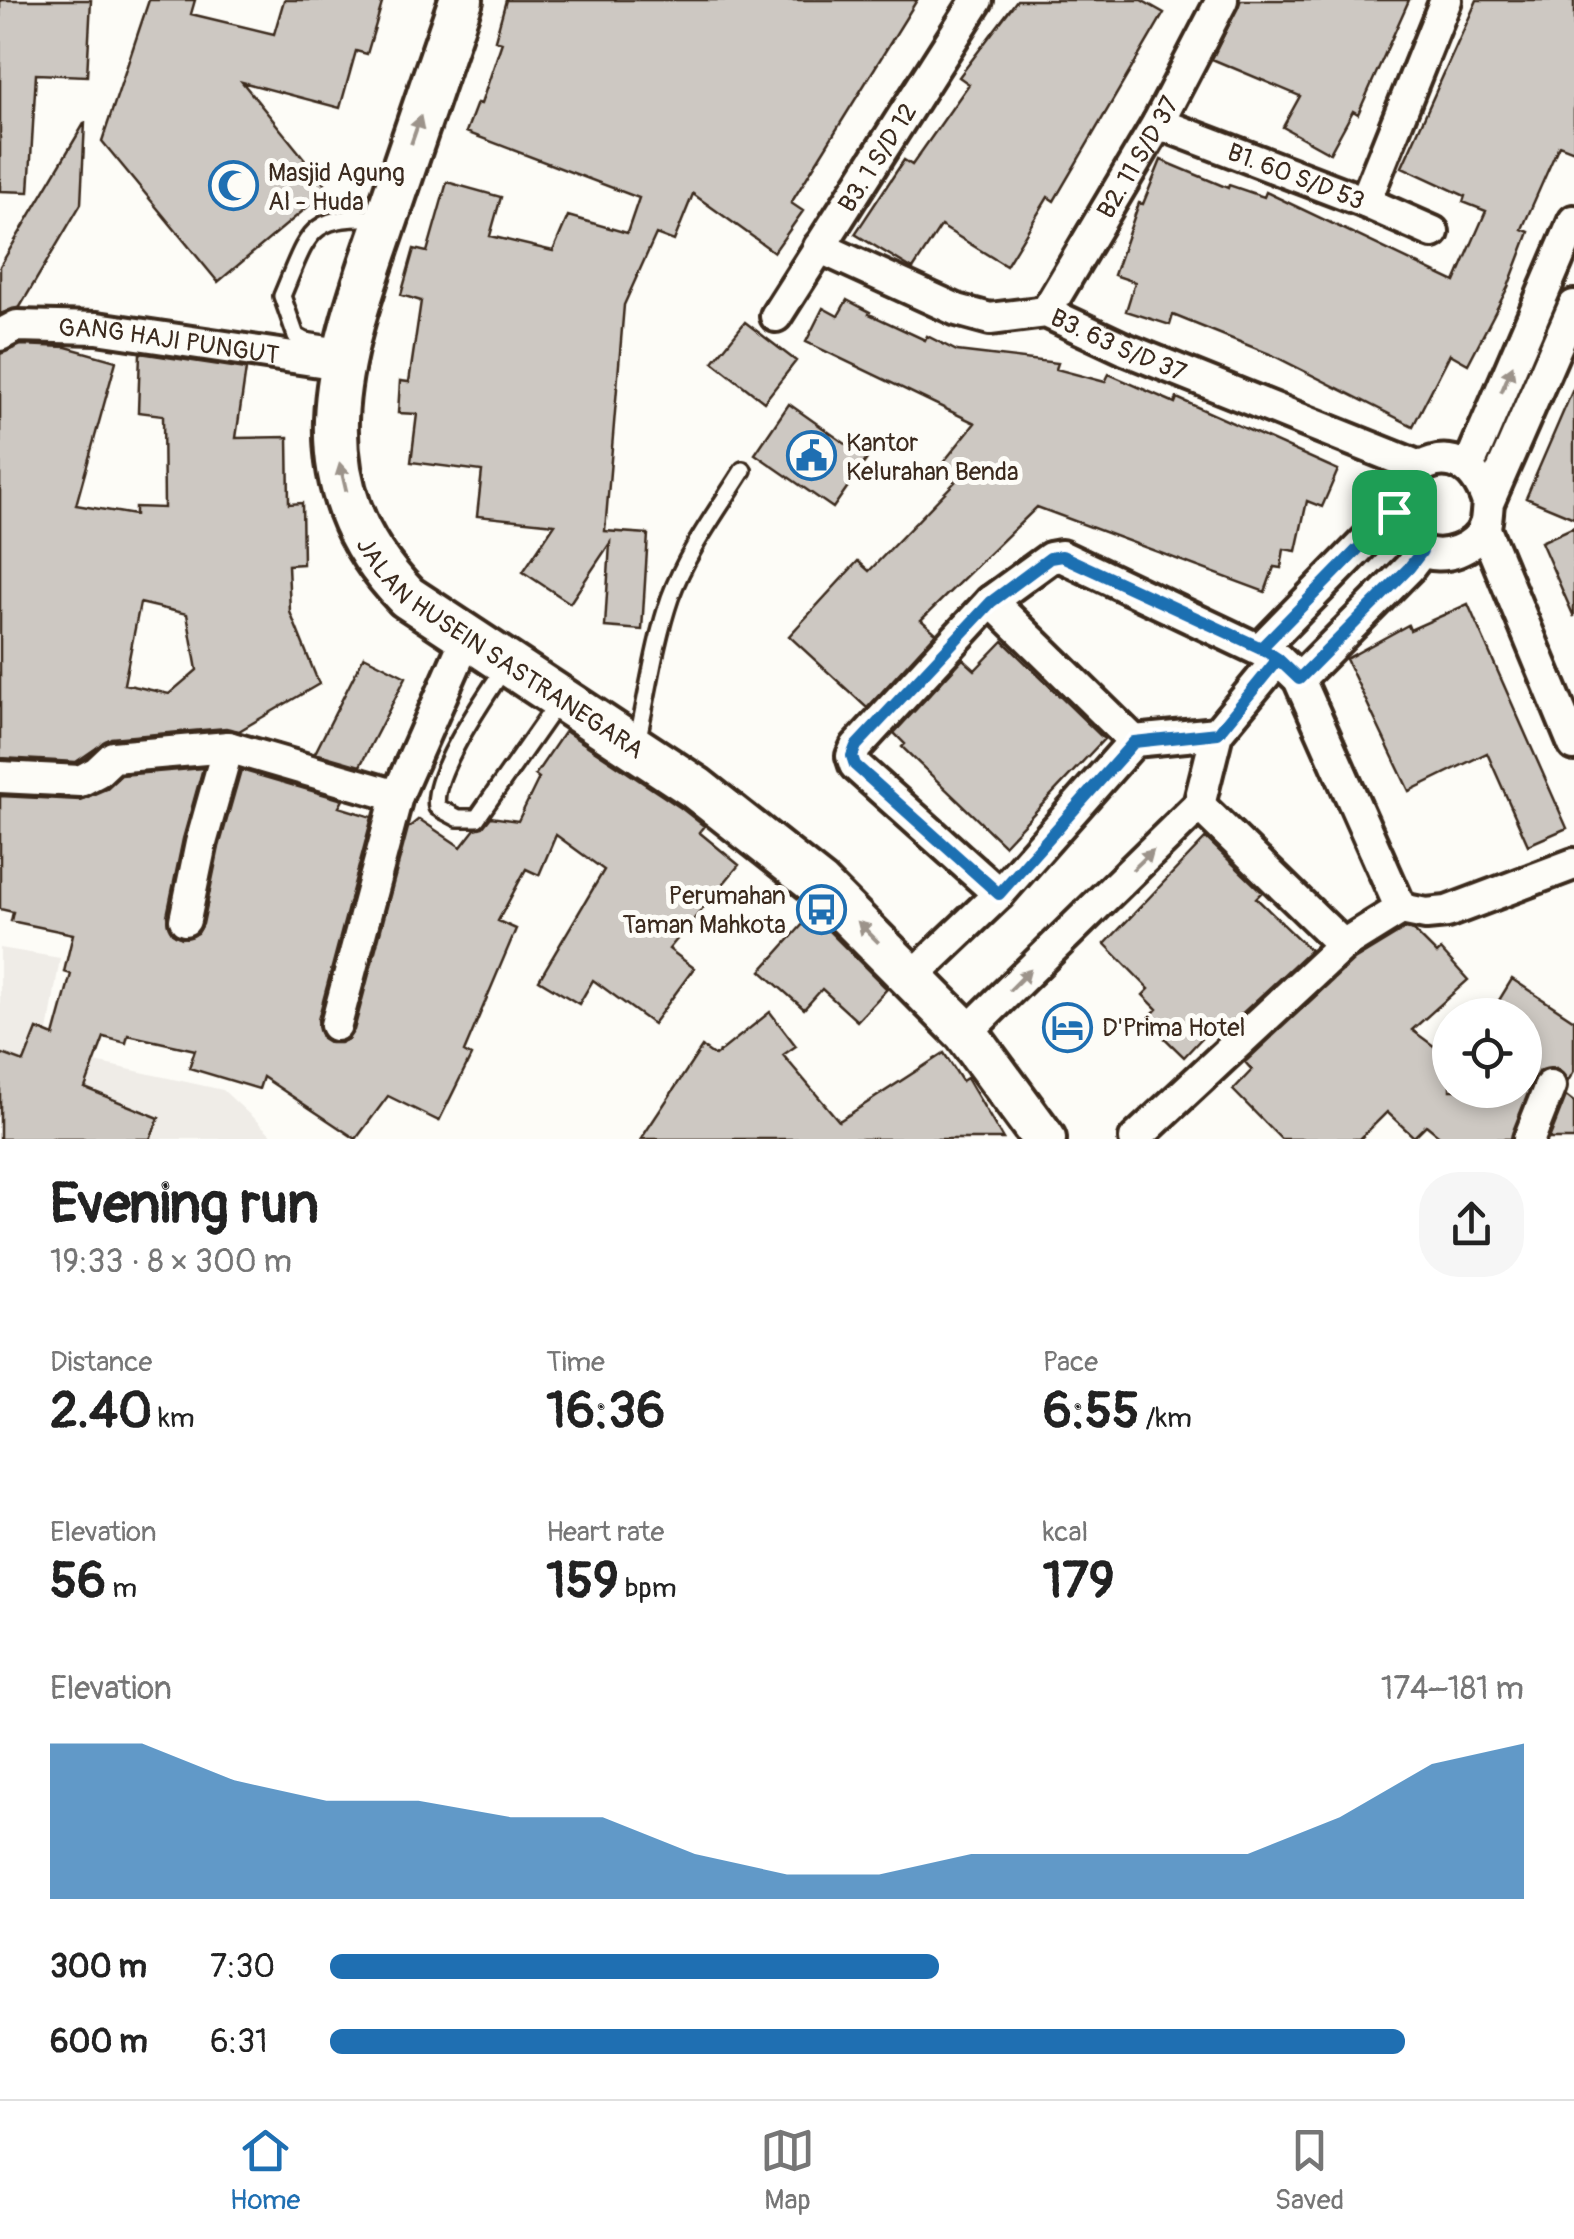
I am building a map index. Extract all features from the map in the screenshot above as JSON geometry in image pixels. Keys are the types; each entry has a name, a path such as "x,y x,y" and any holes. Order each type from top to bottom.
{"main road":[{"name":"JALAN HUSEIN SASTRANEGARA","path":"461,0 342,356 334,414 340,469 352,514 381,570 407,598 636,748 740,821 820,886 966,1033 1044,1139"}],"street":[{"name":"B3. 1 S/D 12","path":"776,316 977,0"},
{"name":"B2. 11 S/D 37","path":"1046,312 1158,122 1222,0"},
{"path":"1364,202 1446,0"},
{"name":"B1. 60 S/D 53","path":"1158,122 1433,232"},
{"path":"1468,468 1574,222"},
{"name":"B3. 63 S/D 37","path":"818,246 957,310 990,319 1046,312 1125,350 1417,466"},
{"path":"1394,512 1402,536 1422,551 1446,555 1469,546 1486,515 1574,306"},
{"name":"GANG HAJI PUNGUT","path":"0,334 17,326 96,328 342,356"},
{"path":"966,1033 1199,805 1218,733 1279,662 1394,512 1399,486 1417,466 1443,460 1468,468 1482,483 1486,515 1574,745"},
{"path":"1279,662 1409,568 1422,551"},
{"path":"999,894 855,765 852,756 856,746 991,602 1050,558 1062,556 1279,662 1400,908"},
{"path":"991,602 1134,742"},
{"path":"336,1024 397,796 467,637"},
{"path":"912,977 999,894 1134,742 1218,733"},
{"path":"0,777 80,781 114,756 228,747 397,796"},
{"path":"186,920 201,843 228,747"},
{"path":"1199,805 1342,946"},
{"path":"1136,1139 1342,946 1400,908 1426,914 1448,912 1574,864"},
{"path":"1528,1139 1550,1086"}],"lane":[{"path":"342,356 296,336 282,296 306,240 325,221 350,216 386,219"},
{"path":"636,748 657,643 672,595 743,470"},
{"path":"507,664 457,744 434,797 437,807 458,818 477,818 560,698"}],"shaded area":[{"path":"0,948 60,958 45,1051 223,1090 276,1139 0,1139"}],"building":[{"path":"0,0 91,0 87,76 36,74 29,192 0,191"},
{"path":"149,0 195,0 191,14 274,34 284,0 383,0 367,54 356,51 340,108 242,82 329,189 218,282 102,141"},
{"path":"506,0 917,0 791,203 803,211 774,252 693,194 674,241 656,234 624,305 605,531 648,534 642,630 605,627 610,543 570,603 523,572 555,524 477,516 482,471 411,462 417,414 398,413 400,381 409,382 421,301 401,295 414,249 427,252 447,182 501,197 490,236 553,251 568,216 627,233 639,198 466,132 477,103 481,104 502,42 495,40"},
{"path":"1017,0 1141,0 1164,13 1054,201 1048,197 1006,266 941,226 913,269 855,234 904,160 912,165 969,84 959,77"},
{"path":"1241,0 1409,0 1358,114 1353,111 1330,153 1283,127 1300,96 1212,59"},
{"path":"1477,0 1574,0 1574,151 1559,145 1522,229 1529,232 1508,287 1468,364 1450,354 1413,426 1272,355 1173,315 1170,325 1126,311 1135,282 1114,275 1139,203 1143,204 1161,160 1228,188 1229,185 1264,197 1266,192 1455,282 1486,211 1463,202 1465,196 1402,167"},
{"path":"85,122 81,204 20,307 0,314 0,266"},
{"path":"847,300 925,340 927,336 957,351 1058,363 1056,369 1105,382 1109,374 1175,403 1177,398 1338,470 1322,507 1307,501 1296,551 1284,549 1281,568 1274,567 1265,592 1037,507 921,620 936,633 867,708 789,636 858,561 869,571 955,482 938,469 975,423 806,342 823,308 838,316"},
{"path":"745,322 796,361 764,402 713,362"},
{"path":"21,345 66,347 116,361 76,505 135,515 135,507 164,508 163,415 138,412 140,353 246,369 236,438 288,437 289,504 302,503 303,564 288,565 290,612 319,684 239,731 226,728 111,738 76,762 0,758 0,354","holes":["140,603 187,614 197,670 169,694 124,684"]},
{"path":"1574,387 1574,518 1526,498"},
{"name":"Kantor Kelurahan Benda","path":"789,404 867,459 833,508 755,454"},
{"path":"1574,527 1574,617 1541,542"},
{"path":"1468,604 1567,828 1528,845 1487,753 1409,791 1346,659 1408,625 1410,630"},
{"path":"1003,641 1104,739 1004,845 902,747 905,744 894,733 963,659 975,670"},
{"path":"364,656 406,677 360,766 315,753"},
{"path":"565,731 681,808 704,826 699,832 739,865 669,949 694,968 653,1024 593,980 579,1004 539,980 604,870 556,835 539,875 526,869 498,921 516,929 464,1052 471,1056 439,1121 388,1096 356,1139 263,1077 259,1089 189,1068 195,1050 128,1035 126,1043 104,1037 85,1088 159,1118 150,1139 0,1139 0,1053 24,1062 37,1029 54,1036 71,974 64,972 73,934 11,921 13,912 0,909 0,796 80,800 106,789 121,775 203,768 167,916 172,933 182,938 198,933 203,924 241,770 343,800 339,807 372,817 318,1020 322,1038 340,1043 354,1030 408,828 419,819 461,847 491,817 518,821 539,778 535,775"},
{"path":"1206,838 1262,892 1256,898 1310,950 1220,1034 1213,1026 1184,1057 1146,1020 1157,1009 1143,995 1149,989 1105,944"},
{"path":"812,914 887,989 857,1021 822,989 804,1009 761,971"},
{"path":"1405,929 1414,931 1437,954 1441,950 1468,980 1448,998 1432,998 1432,1012 1412,1030 1432,1045 1432,1108 1523,1108 1511,1139 1443,1139 1426,1125 1414,1137 1387,1112 1360,1139 1281,1139 1233,1090 1252,1070 1245,1062 1354,960"},
{"path":"1512,979 1541,998 1500,998"},
{"path":"1542,999 1574,1020 1574,1071 1568,1081 1556,1068 1542,1071"},
{"path":"770,1012 796,1046 783,1055 839,1121 944,1053 962,1081 967,1078 1003,1139 641,1139 702,1047 715,1056"},
{"path":"1566,1096 1574,1102 1574,1139 1549,1139"}],"place":[{"name":"Masjid Agung Al - Huda","path":"233,186"},
{"name":"Kantor Kelurahan Benda","path":"811,456"},
{"name":"Perumahan Taman Mahkota","path":"821,909"},
{"name":"D'Prima Hotel","path":"1067,1027"}],"route":[{"path":"1394,512 1261,648 1278,659 1218,733 1134,742 999,894 855,765 852,756 856,746 991,602 1050,558 1062,556 1261,648 1278,659 1299,679 1422,551 1402,536 1394,512"}]}
